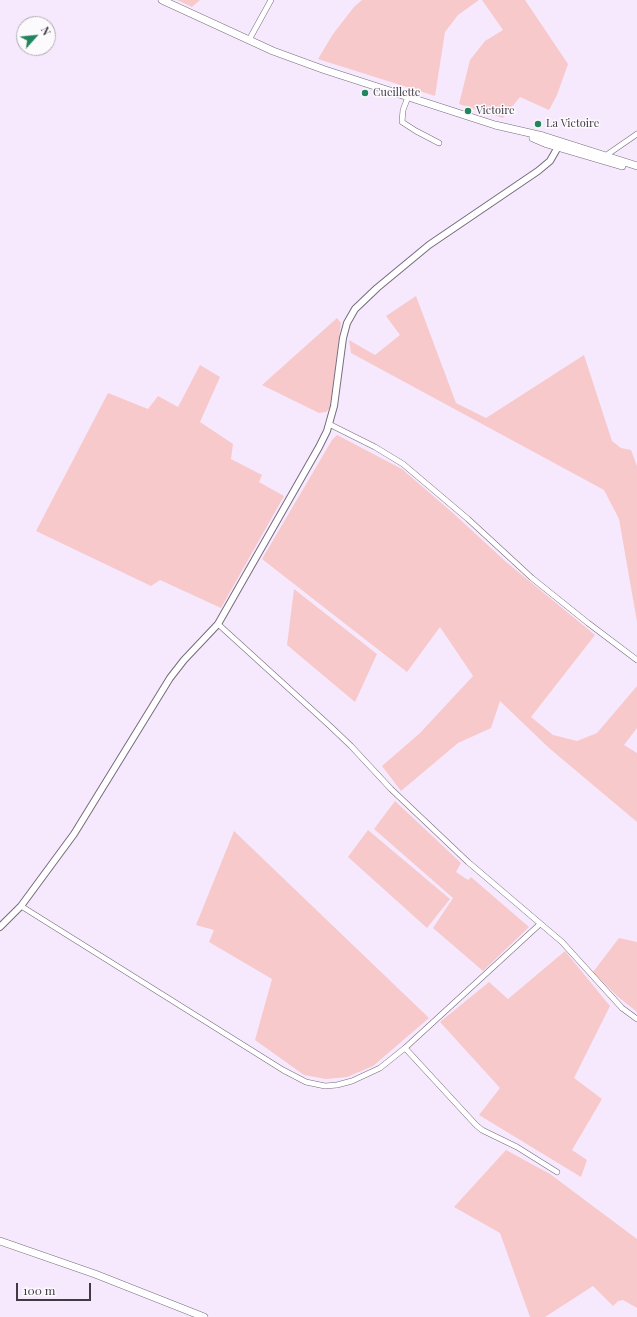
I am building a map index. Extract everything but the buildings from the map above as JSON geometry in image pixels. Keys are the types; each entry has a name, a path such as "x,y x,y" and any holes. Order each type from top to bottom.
{"main road":[{"path":"162,0 273,51 324,70 503,126 554,140 637,171"},
{"path":"503,126 558,147 583,152"},
{"path":"554,140 558,147"},
{"path":"609,160 637,166"},
{"path":"0,1241 95,1274 204,1317"}],"street":[{"path":"249,40 271,0"},
{"path":"408,96 403,110 402,122 439,143"},
{"path":"609,160 608,154 637,134"},
{"path":"0,927 21,906 74,834 170,678 184,660 218,624 319,447 329,424 334,406 343,338 347,323 355,309 377,288 429,245 538,171 550,161 558,147"},
{"path":"329,424 375,447 403,464 468,519 532,578 637,660"},
{"path":"218,624 330,726 391,789 468,862 562,942 622,1008 637,1018"},
{"path":"21,906 278,1066 306,1082 331,1086 352,1081 380,1068 405,1048 540,924"},
{"path":"405,1048 476,1126 522,1150 557,1172"}],"shaded area":[{"path":"177,0 200,0 192,7"},
{"path":"362,0 479,0 458,15 445,32 435,96 318,59 333,34 354,7"},
{"path":"482,0 525,0 568,64 557,95 549,110 520,97 503,118 459,104 470,60 485,41 503,30"},
{"path":"416,296 456,403 486,418 584,355 612,441 621,448 631,450 637,466 637,622 619,519 604,490 351,353 349,340 375,355 400,335 386,316"},
{"path":"337,318 341,323 330,408 326,412 319,413 262,385"},
{"path":"200,365 220,377 200,422 233,444 231,459 262,475 259,482 284,496 221,608 160,580 151,586 36,531 108,393 148,409 158,396 178,407"},
{"path":"337,435 402,469 505,561 595,635 531,717 553,735 577,741 597,733 637,686 637,728 624,745 637,753 637,822 549,748 500,701 491,728 458,743 401,791 382,766 420,733 473,676 440,627 407,672 262,559 332,440"},
{"path":"294,589 377,654 355,702 287,645"},
{"path":"395,801 461,863 456,872 468,880 471,877 529,927 483,971 433,928 453,898 374,829"},
{"path":"368,830 450,899 427,928 348,857"},
{"path":"234,831 429,1018 373,1066 347,1077 326,1079 304,1075 255,1040 272,979 209,942 214,930 196,925"},
{"path":"619,938 637,942 637,1012 617,996 593,972"},
{"path":"565,951 610,1006 574,1078 602,1099 572,1150 587,1160 581,1177 479,1115 500,1088 440,1022 489,982 508,999"},
{"path":"506,1150 550,1174 637,1239 637,1308 623,1300 618,1301 613,1306 593,1286 545,1317 530,1317 500,1233 454,1207"}],"place":[{"name":"Cueillette","path":"365,93"},
{"name":"Victoire","path":"468,111"},
{"name":"La Victoire","path":"538,124"}]}
